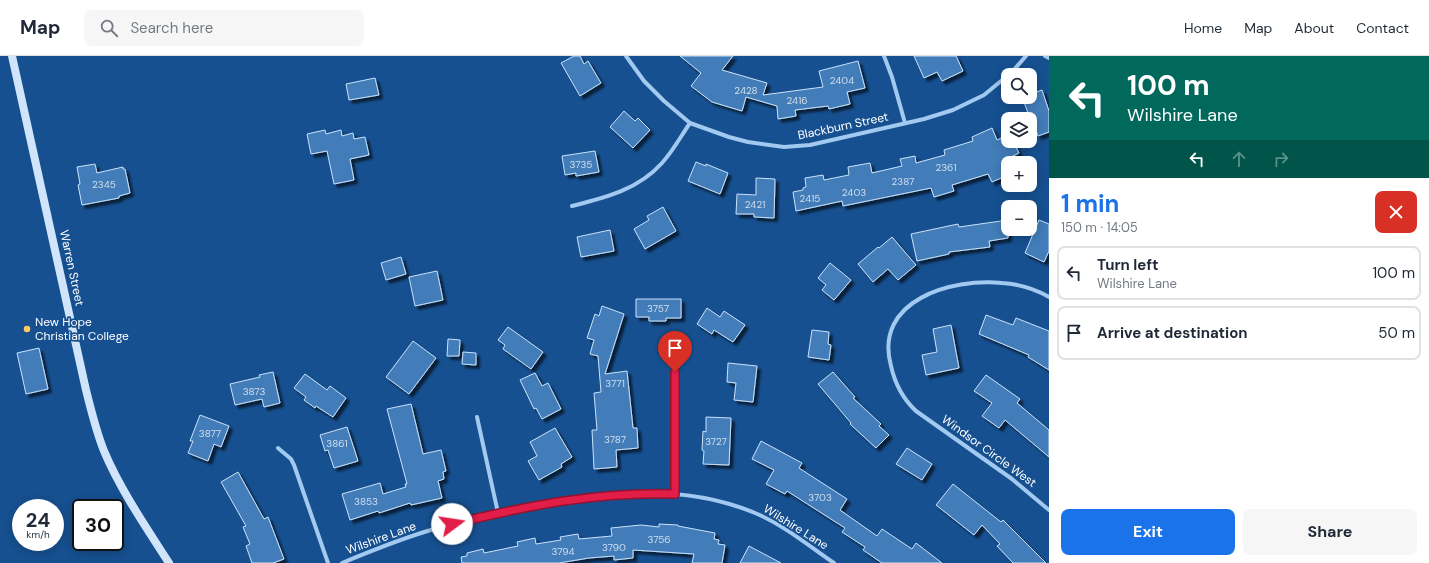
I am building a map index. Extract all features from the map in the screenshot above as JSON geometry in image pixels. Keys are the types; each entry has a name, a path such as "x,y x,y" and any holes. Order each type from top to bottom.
{"street":[{"name":"Warren Street","path":"12,56 86,390 95,424 105,452 122,485 169,563"},
{"name":"Blackburn Street","path":"626,56 644,81 664,101 690,123 729,137 755,144 784,147 810,145 924,119 953,110 984,95 1012,72 1026,56"},
{"name":"Blackburn Street","path":"884,56 892,77 905,123"},
{"path":"1045,56 1049,58"},
{"path":"572,206 605,198 639,183 670,154 690,123"},
{"name":"Windsor Circle West","path":"1049,297 1029,288 996,282 977,282 936,290 914,301 905,309 892,329 888,352 897,386 905,400 916,411 1012,479 1049,510"},
{"path":"675,372 675,494"},
{"path":"476,417 498,513"},
{"path":"278,448 291,459 294,465 328,563"},
{"name":"Wilshire Lane","path":"342,563 431,530 498,513 582,498 649,493 698,496 730,504 756,513 783,528 834,563"}],"building":[{"path":"574,56 580,56 584,64 588,61 601,83 580,96 561,63"},
{"path":"680,56 733,56 722,70 767,83 763,95 823,87 819,71 858,61 865,88 847,92 850,104 829,109 828,106 795,110 796,116 778,119 777,106 746,97 742,111 712,102 691,86 701,73"},
{"path":"914,56 956,56 963,71 942,81 937,72 924,78"},
{"path":"375,78 379,95 349,100 346,84"},
{"path":"1042,90 1049,111 1049,132 1038,136 1037,112 1028,112 1025,104 1037,104 1037,92"},
{"path":"624,111 635,121 638,118 650,130 633,148 610,127"},
{"path":"992,128 997,140 1001,138 1001,148 1016,148 1019,153 1013,156 1001,156 1001,178 992,182 988,174 952,185 954,191 934,197 931,188 843,206 842,201 796,211 793,192 803,190 803,188 806,187 805,178 823,175 824,180 849,175 848,167 870,163 872,173 902,166 900,159 915,156 916,163 945,155 944,150 973,141 972,137"},
{"path":"325,130 326,134 341,130 342,136 353,133 354,139 365,137 369,155 350,159 354,180 334,184 327,151 311,154 307,134"},
{"path":"595,151 599,172 576,176 576,173 565,175 562,156"},
{"path":"696,162 706,166 706,164 728,173 720,194 688,181"},
{"path":"95,164 97,173 123,167 123,169 125,169 130,193 119,196 119,198 82,205 78,185 80,184 77,167"},
{"path":"756,178 775,179 774,218 754,217 754,214 736,214 737,194 756,195"},
{"path":"663,207 676,231 645,249 634,229 649,220 647,216"},
{"path":"1039,220 1049,224 1049,251 1044,262 1025,253 1032,236 1037,236 1037,225"},
{"path":"1001,221 1001,236 1008,236 1008,238 989,241 990,247 949,252 949,254 917,261 911,234 958,224 959,227"},
{"path":"610,230 614,251 581,257 577,237"},
{"path":"892,237 916,265 898,280 888,269 873,282 858,264"},
{"path":"401,257 406,274 386,280 381,263"},
{"path":"830,263 851,280 834,300 822,290 826,285 818,278"},
{"path":"437,271 443,300 415,306 409,277"},
{"path":"636,299 681,299 681,318 666,318 666,321 649,321 649,317 636,317"},
{"path":"602,306 624,314 605,374 627,371 633,428 637,428 638,448 616,450 617,467 594,469 592,430 597,430 594,393 601,392 598,356 590,354 594,340 587,338 595,314 599,316"},
{"path":"707,308 720,317 724,311 745,325 733,342 714,330 712,334 697,324"},
{"path":"986,315 1013,325 1016,318 1049,331 1049,370 1028,357 1029,355 979,334"},
{"path":"951,325 959,368 926,375 922,355 937,352 933,329"},
{"path":"508,327 543,352 531,369 503,349 505,345 498,340"},
{"path":"812,330 829,332 828,344 831,345 829,360 808,357"},
{"path":"448,339 460,340 459,356 447,356"},
{"path":"413,341 436,358 409,394 386,377"},
{"path":"39,348 48,389 26,394 17,353"},
{"path":"463,352 476,353 476,365 462,364"},
{"path":"728,363 757,366 753,402 734,400 736,383 727,382"},
{"path":"273,372 280,403 264,407 262,399 235,405 230,384 260,377 259,375"},
{"path":"833,372 855,397 853,398 881,424 879,426 889,435 876,448 850,424 851,423 818,384"},
{"path":"535,373 542,386 548,383 561,409 542,419 536,408 534,409 520,380"},
{"path":"305,374 327,390 330,386 346,398 333,417 316,406 315,408 304,400 306,397 294,388"},
{"path":"986,375 1020,399 1017,403 1049,430 1049,457 1005,420 999,428 982,416 992,403 974,391"},
{"path":"411,404 423,454 441,450 446,471 443,472 444,479 438,481 442,498 411,505 410,503 350,520 342,494 380,483 383,494 406,487 405,484 407,484 387,409"},
{"path":"200,415 229,426 221,447 214,444 208,461 188,453 193,441 190,441"},
{"path":"706,417 731,418 729,465 703,464 703,431 706,432"},
{"path":"347,427 358,461 334,468 328,450 325,451 320,435"},
{"path":"555,428 572,457 561,464 562,467 539,480 528,461 537,456 530,442"},
{"path":"761,441 802,463 799,468 847,499 840,510 877,536 882,529 912,549 916,543 942,563 882,563 863,550 865,547 842,532 845,528 787,491 785,494 766,484 774,470 752,459"},
{"path":"907,448 932,464 922,480 896,464"},
{"path":"238,472 264,519 268,517 284,559 273,563 252,563 246,546 250,544 243,527 246,526 221,482"},
{"path":"953,484 1001,522 1003,520 1046,563 1013,563 997,546 1000,544 982,525 974,535 936,505"},
{"path":"659,524 678,525 715,533 714,539 719,540 718,544 725,545 722,563 692,563 694,554 633,550 633,558 614,560 614,556 559,563 462,563 461,557 467,556 467,553 483,549 484,553 518,546 517,542 535,538 536,544 561,540 560,537 578,534 579,539 612,536 611,528 641,525 659,527"},
{"path":"749,546 781,563 740,563"}],"place":[{"name":"New Hope Christian College","path":"27,329"}],"route":[{"path":"452,524 498,513 582,498 623,494 675,494 675,372"}]}
